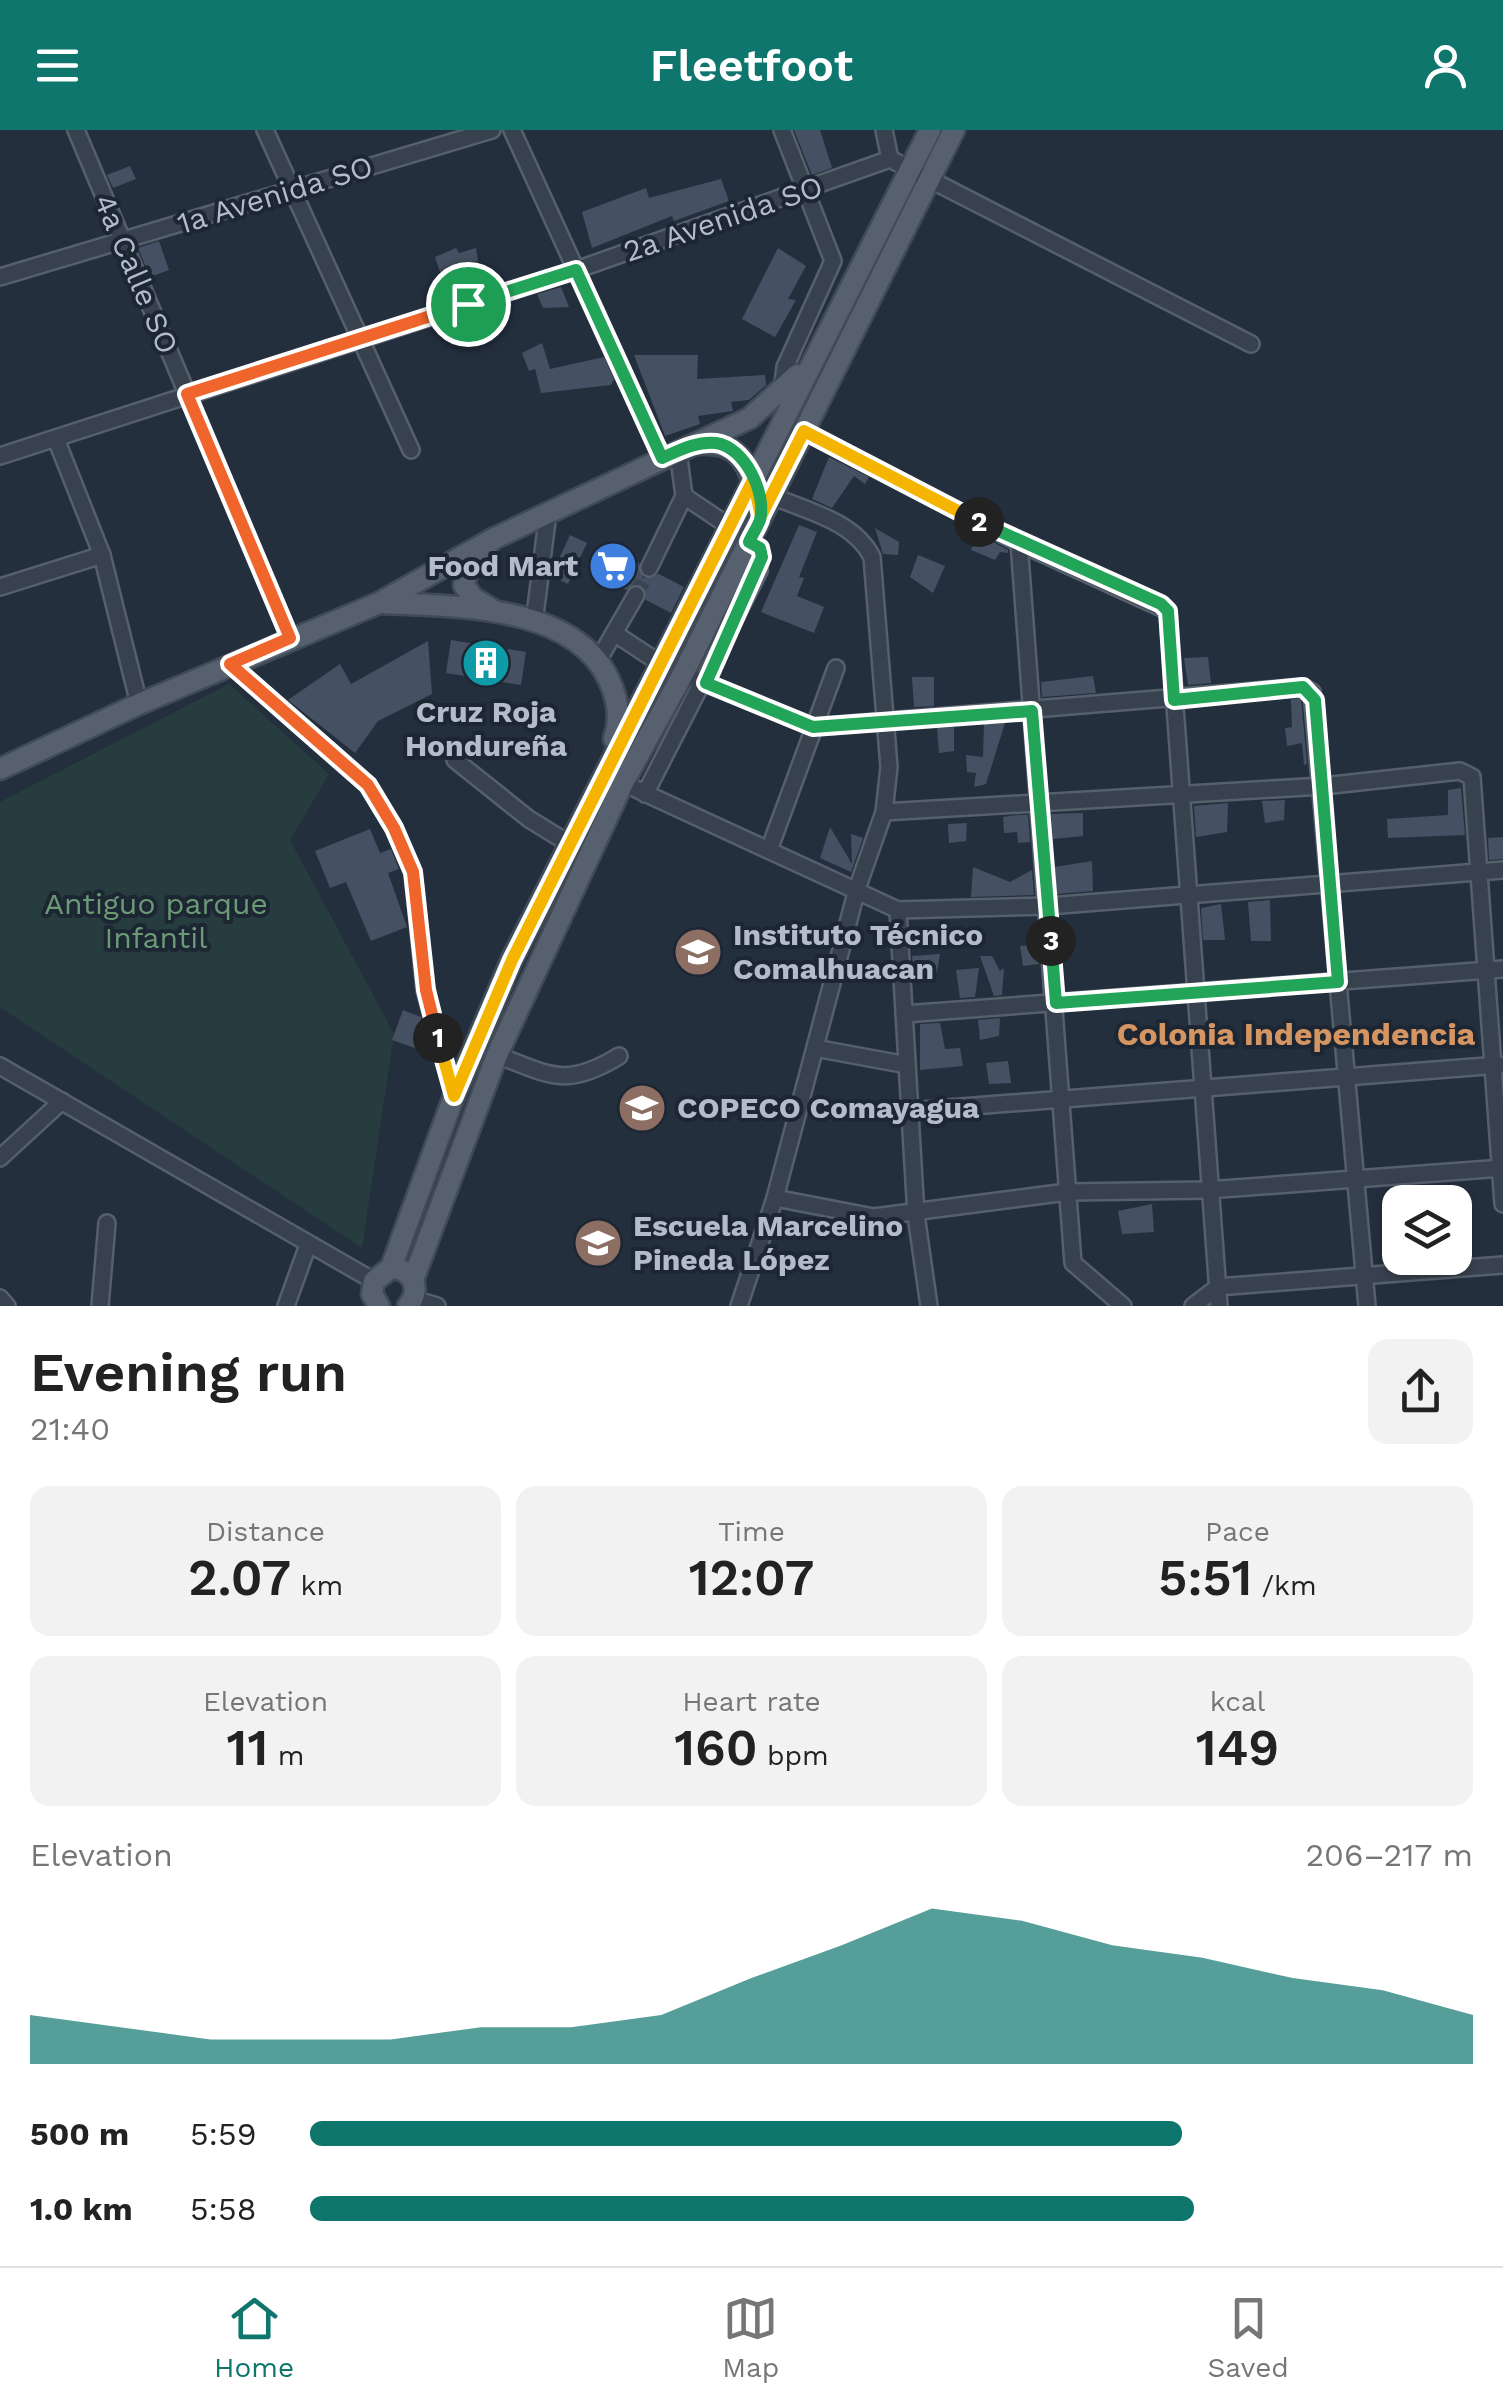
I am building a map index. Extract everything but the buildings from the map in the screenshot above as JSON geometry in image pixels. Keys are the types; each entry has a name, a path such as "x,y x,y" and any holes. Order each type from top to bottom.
{"main road":[{"path":"379,1306 372,1294 512,960 603,771 818,350 900,162 930,130"},
{"path":"412,1295 497,1055 623,783 683,674 954,130"},
{"path":"0,769 230,664 379,603 495,538 750,418 782,394 818,350"},
{"path":"677,451 715,443 734,448 747,462 761,516"},
{"path":"495,538 468,570 464,585 473,598 493,610 534,623 589,648 600,659 618,707 618,727 603,771"},
{"path":"379,603 493,610"},
{"path":"382,1274 405,1271 412,1295"}],"street":[{"name":"4a Calle SO","path":"76,130 290,638"},
{"path":"265,130 411,450"},
{"name":"1a Avenida SO","path":"0,277 492,130"},
{"path":"512,130 576,270 677,451 684,496 649,568"},
{"path":"782,130 802,192 832,261 785,367 782,394"},
{"path":"884,130 900,162 1251,344"},
{"name":"2a Avenida SO","path":"0,456 900,162"},
{"path":"804,431 1019,543 1168,611 1219,1306"},
{"path":"56,439 102,555 139,704"},
{"path":"684,496 730,526"},
{"path":"738,1306 775,1198 857,889 884,812 888,768 872,557 864,540 848,529 772,496"},
{"path":"534,623 548,513"},
{"path":"645,794 706,683 760,570 760,548 749,542"},
{"path":"1019,543 1074,1263 1124,1306"},
{"path":"0,588 102,555"},
{"path":"600,659 636,595"},
{"path":"614,633 661,664"},
{"path":"230,664 368,785 394,828 413,872 426,990 454,1096"},
{"path":"769,850 836,668"},
{"path":"683,674 813,727 1303,687 1312,692 1367,1306"},
{"path":"456,760 528,818 568,843"},
{"path":"884,812 1323,786 1460,771 1472,777 1486,971 1498,1066 1503,1204"},
{"path":"623,783 898,910 1048,906 1503,870"},
{"path":"898,910 916,1214 929,1306"},
{"path":"904,1014 1503,970"},
{"path":"815,1048 907,1065"},
{"path":"497,1055 554,1077 575,1078 620,1056"},
{"path":"0,1066 308,1245 382,1274"},
{"path":"910,1111 1498,1066"},
{"path":"0,1158 62,1101"},
{"path":"775,1198 874,1217 1067,1192 1208,1190 1502,1168"},
{"path":"100,1306 107,1223"},
{"path":"286,1306 308,1245"},
{"path":"1193,1306 1218,1287 1503,1265"},
{"path":"412,1295 437,1306"}],"green space":[{"name":"Antiguo parque Infantil","path":"229,684 329,774 290,840 394,1034 362,1248 0,1007 0,802"}],"tunnel":[{"path":"636,595 649,568"}],"place":[{"name":"Food Mart","path":"613,566"},
{"name":"Cruz Roja Hondureña","path":"486,663"},
{"name":"Instituto Técnico Comalhuacan","path":"698,952"},
{"name":"COPECO Comayagua","path":"642,1108"},
{"name":"Escuela Marcelino Pineda López","path":"598,1243"}],"district":[{"name":"Colonia Independencia","path":"1296,1034"}],"route":[{"path":"468,304 187,394 290,638 230,664 368,785 394,828 413,872 426,990 454,1096 512,960 603,771 753,480 761,516 804,431 1019,543 1161,604 1168,611 1174,700 1303,687 1312,692 1338,982 1056,1003 1032,711 813,727 706,683 760,570 760,548 749,542 761,516 753,480 747,462 734,448 715,443 692,445 662,458 576,270 468,304"}]}
